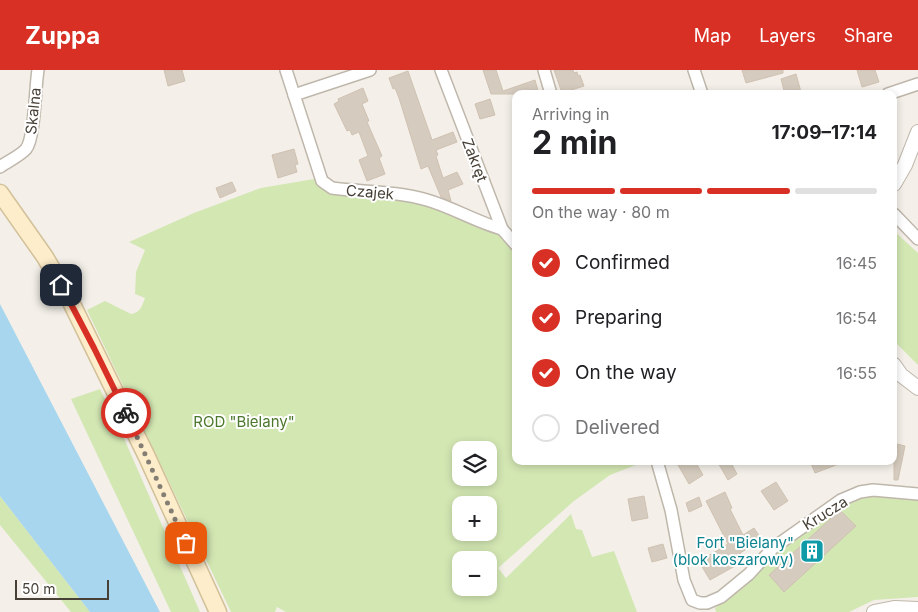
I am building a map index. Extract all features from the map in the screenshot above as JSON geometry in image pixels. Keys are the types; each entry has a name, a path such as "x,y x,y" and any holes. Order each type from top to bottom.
{"main road":[{"path":"0,193 45,257 69,298 147,457 218,612"}],"street":[{"name":"Skalna","path":"0,167 25,150 29,144 32,136 38,70"},
{"name":"Czajek","path":"286,70 322,181 332,188 406,195 428,200 502,229"},
{"path":"294,95 370,70"},
{"name":"Zakręt","path":"441,70 502,229 512,240"},
{"path":"544,70 550,90"},
{"path":"694,70 701,90"},
{"path":"897,91 918,84"},
{"path":"897,178 918,132"},
{"path":"897,217 918,239"},
{"path":"897,369 901,375 918,388"},
{"name":"Krucza","path":"658,465 671,510 684,580 692,600 700,603 707,603 721,597 749,574 773,548 841,500 860,492 873,490 918,494"},
{"path":"874,612 894,608 918,609"}],"green space":[{"name":"ROD \"Bielany\"","path":"314,179 321,188 332,194 405,198 440,208 503,236 512,248 512,465 636,465 610,475 574,501 498,568 506,578 571,514 576,529 582,530 592,557 614,551 637,612 286,612 277,607 275,612 231,612 87,310 105,301 131,314 140,309 145,298 135,294 136,272 145,250 129,242 194,213 261,188"},
{"path":"897,234 918,253 918,365 897,344"},
{"path":"100,389 119,427 200,612 171,612 71,399"},
{"path":"884,495 918,500 918,597 874,600 849,612 716,612 715,608 743,588 775,552 846,504 863,497"},
{"path":"0,496 90,612 71,612 0,525"}],"water":[{"path":"0,304 160,612 90,612 0,496"}],"building":[{"path":"164,70 182,70 185,81 168,86"},
{"path":"483,70 496,70 503,91 535,80 538,90 512,90 512,94 491,94"},
{"path":"554,70 573,70 574,73 577,72 578,76 580,75 584,86 571,90 561,90"},
{"path":"742,70 783,70 783,73 746,83"},
{"path":"857,70 875,70 879,82 862,87"},
{"path":"408,71 432,140 453,132 457,142 436,150 443,178 457,172 463,184 448,190 451,201 441,197 428,166 421,169 399,98 389,78"},
{"path":"796,74 800,90 784,90 781,79"},
{"path":"363,88 368,101 362,104 369,121 367,122 382,156 379,158 385,174 367,181 359,160 368,156 359,132 352,135 350,130 347,131 334,104 339,101 338,99"},
{"path":"490,99 495,115 480,119 475,104"},
{"path":"294,149 298,164 295,165 297,172 278,178 272,155"},
{"path":"232,182 236,191 220,198 216,188"},
{"path":"897,444 905,446 898,480 894,480 894,465 897,465"},
{"path":"678,465 697,465 703,475 689,484"},
{"path":"719,465 732,465 737,474 728,480"},
{"path":"812,465 836,465 815,473"},
{"path":"776,482 788,501 774,510 761,491"},
{"path":"725,492 732,508 730,509 743,535 754,528 762,540 740,553 744,561 710,580 701,565 705,563 703,559 728,544 706,501"},
{"path":"644,496 648,518 632,521 628,499"},
{"path":"699,497 702,506 689,512 686,503"},
{"name":"Fort \"Bielany\" (blok koszarowy)","path":"840,510 856,526 784,592 769,575"},
{"path":"663,544 667,558 652,562 648,548"}],"way so far":[{"path":"126,413 186,543"}],"place":[{"name":"Fort \"Bielany\" (blok koszarowy)","path":"812,551"}],"route":[{"path":"61,285 126,413"}]}
